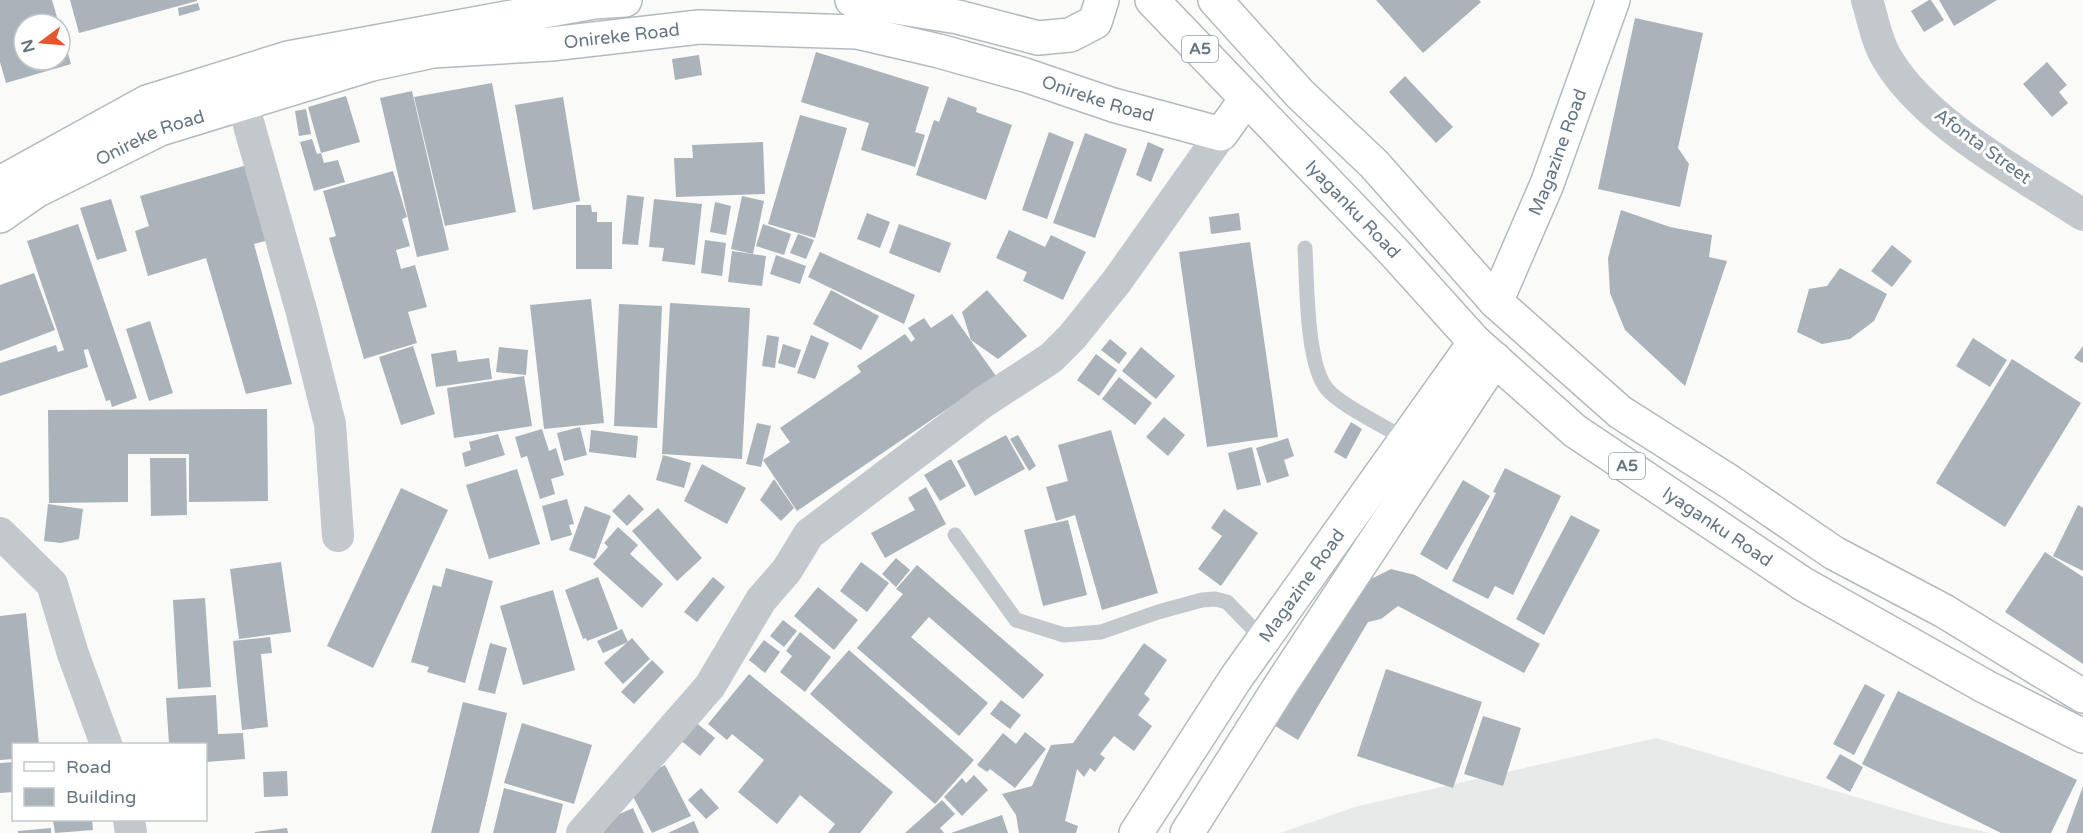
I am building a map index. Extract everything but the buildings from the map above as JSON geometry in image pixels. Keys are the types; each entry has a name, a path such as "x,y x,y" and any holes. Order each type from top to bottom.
{"main road":[{"name":"Onireke Road","path":"0,183 147,102 288,58 604,0"},
{"path":"852,0 958,17 1038,38 1070,35 1095,22 1102,0"},
{"name":"A5","path":"1152,0 1246,99"},
{"name":"A5","path":"1215,0 1300,94 1374,164 1496,302 1620,412 1834,553 1944,611 2083,696"},
{"name":"Magazine Road","path":"1496,302 1547,184 1613,0"},
{"name":"Onireke Road","path":"0,216 36,191 160,129 372,64 433,51 551,44 699,27 796,28 857,32 939,51 1025,75 1113,105 1221,134"},
{"path":"1221,134 1246,99"},
{"name":"Iyaganku Road","path":"1246,99 1393,251 1485,351 1575,431 1803,584 1957,671 2083,736"},
{"name":"Magazine Road","path":"1136,833 1263,639 1405,439 1485,351"},
{"name":"Magazine Road","path":"1187,833 1293,666 1485,351"}],"street":[{"name":"Afonta Street","path":"1867,0 1886,59 1909,89 1952,128 2083,215"},
{"path":"243,104 302,313 330,424 338,536"},
{"path":"582,833 710,686 761,600 787,570 809,534 982,403 1051,358 1117,281 1221,134"},
{"path":"0,533 52,584 106,743"}],"lane":[{"path":"1305,248 1313,354 1317,373 1328,390 1405,439"},
{"path":"955,535 1016,620 1064,635 1101,632 1158,612 1215,599 1227,602 1263,639"}],"shaded area":[{"path":"1656,738 1944,823 1990,833 1280,833 1358,806"}]}
